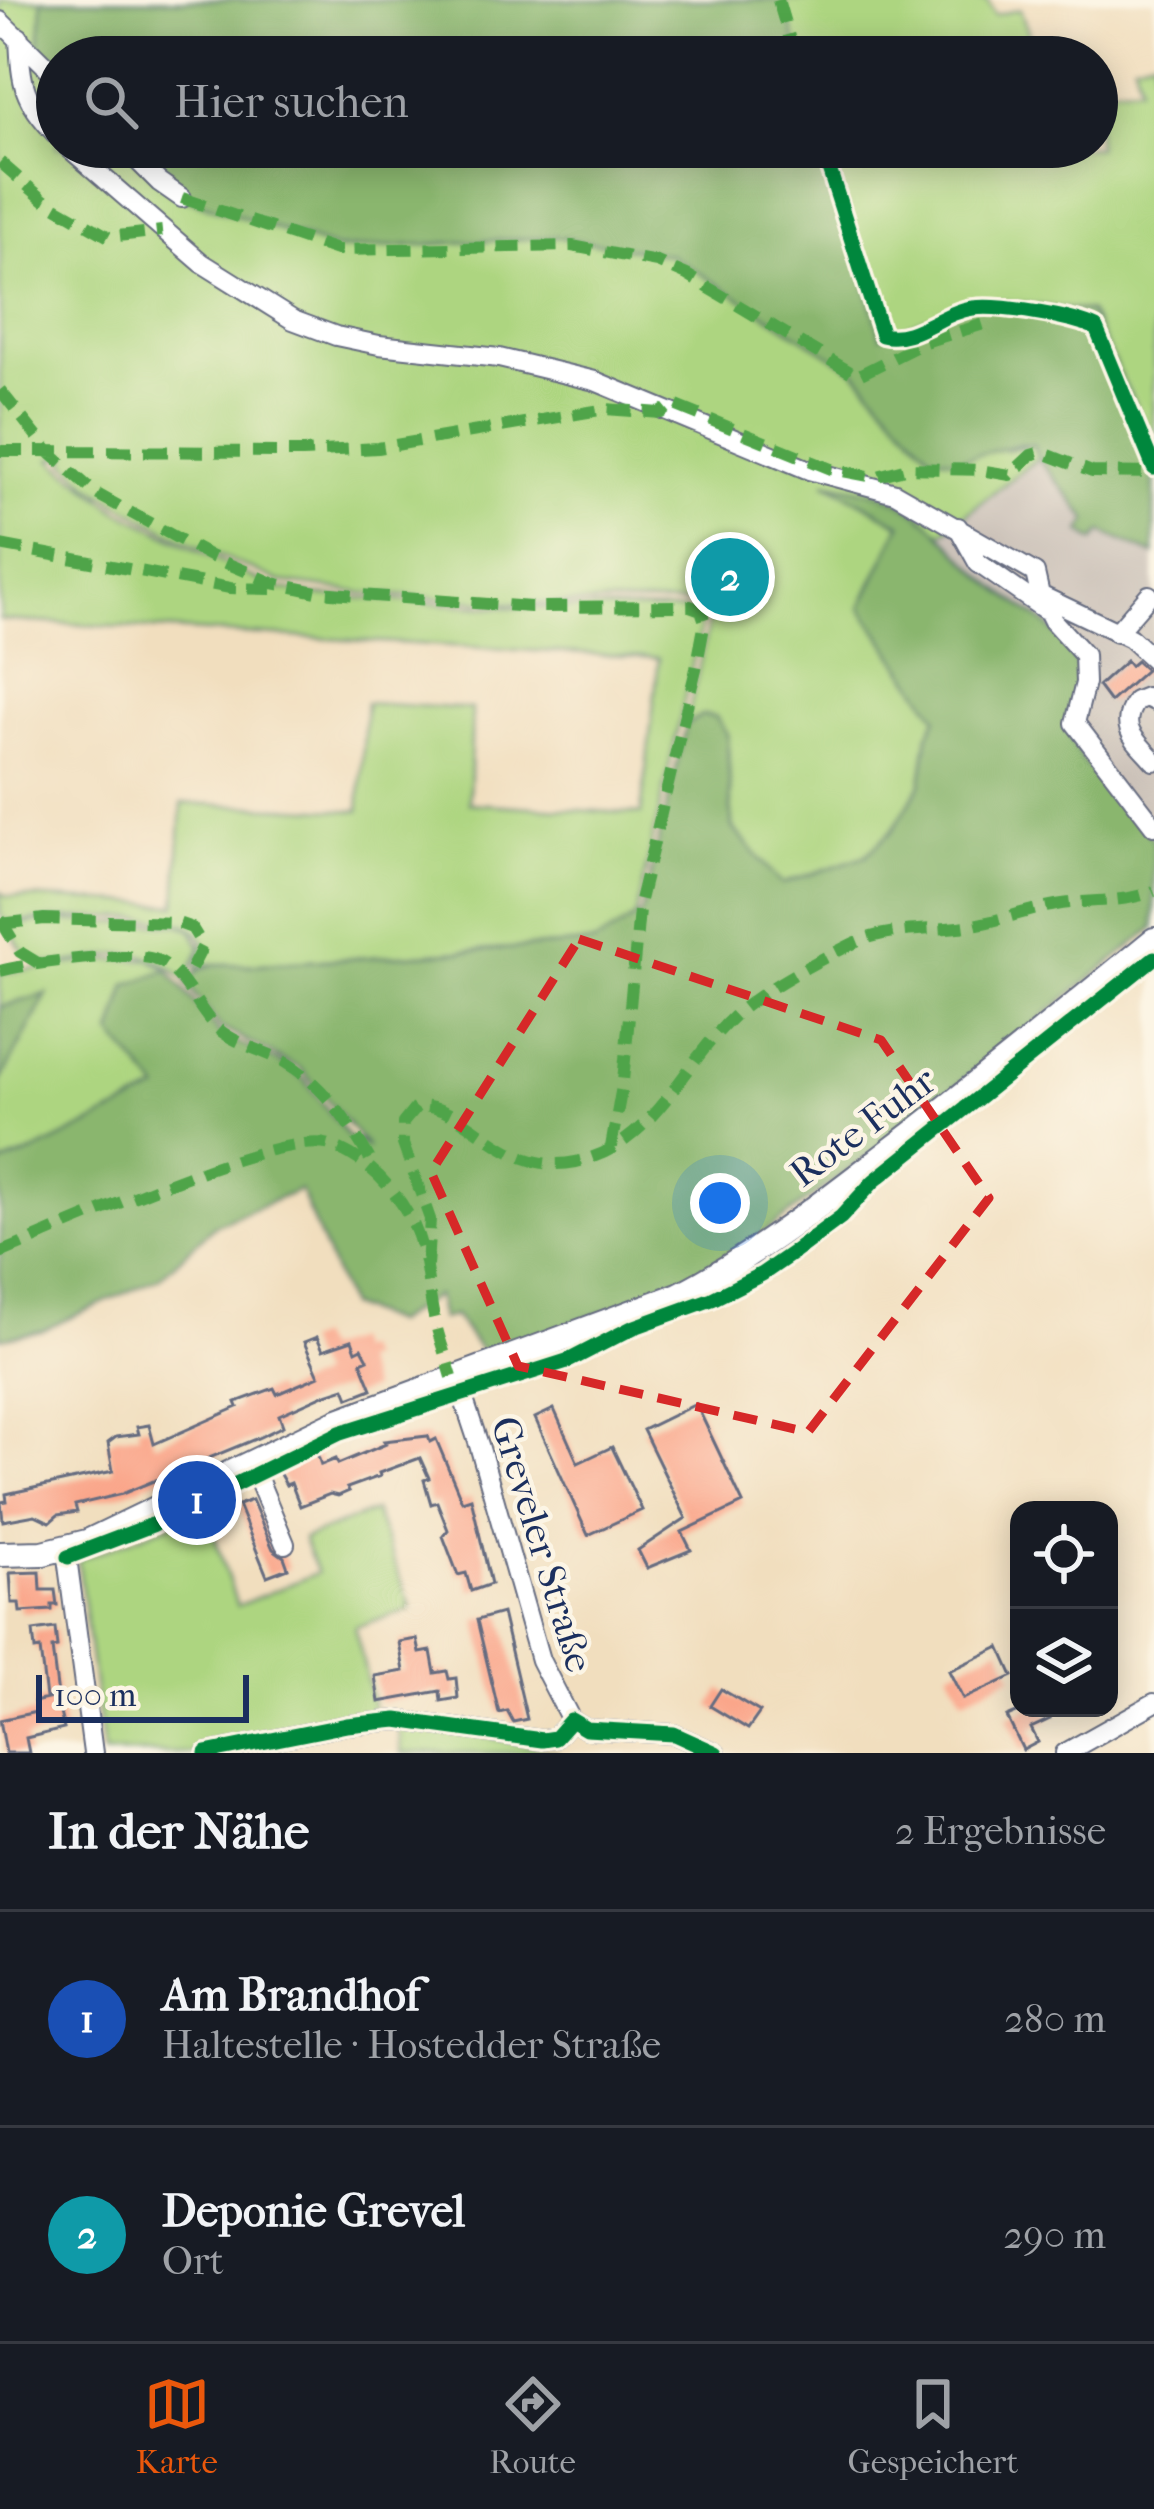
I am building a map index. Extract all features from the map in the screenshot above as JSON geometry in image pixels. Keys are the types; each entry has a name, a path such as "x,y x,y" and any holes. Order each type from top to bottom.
{"main road":[{"name":"Rote Fuhr","path":"67,1550 336,1422 679,1295 734,1264 927,1123 1154,940"},
{"path":"0,1555 67,1550"}],"street":[{"path":"0,21 36,55"},
{"path":"19,37 20,82 36,114"},
{"path":"92,168 202,263 240,290 315,329 379,345 500,358 595,381 809,470 895,493 1035,573 1044,604 1084,655 1085,683 1075,723 1154,826"},
{"path":"144,168 182,198"},
{"path":"1116,633 1149,595"},
{"path":"1044,604 1116,633 1152,654"},
{"path":"1154,701 1147,697 1136,701 1126,720 1127,729 1154,761"},
{"name":"Greveler Straße","path":"452,1377 465,1399 479,1444 540,1660 571,1720 586,1729 674,1734 716,1753"},
{"path":"251,1462 285,1544"},
{"path":"67,1550 93,1753"},
{"path":"1065,1753 1154,1703"},
{"path":"206,1753 397,1720 518,1744 555,1738 571,1720"}],"path":[{"path":"11,968 20,952"}],"highlighted area":[{"path":"579,939 881,1040 989,1198 808,1432 518,1366 431,1172"}],"shaded area":[{"path":"1038,458 1089,521 1082,532 1102,532 1154,555 1154,840 1080,754 1069,733 1072,699 993,585 942,533"}],"green space":[{"path":"0,0 987,0 995,15 1020,9 1030,36 36,36 36,168 148,168 182,198 337,250 556,237 671,255 816,345 663,245 261,168 1118,168 1118,87 1140,86 1134,62 1154,57 1154,443 1089,312 841,361 1005,450 1033,445 1038,458 942,533 830,485 901,524 892,653 937,716 928,735 921,784 893,830 866,856 782,884 732,827 727,734 702,715 686,725 709,621 717,608 712,599 697,603 517,604 280,582 122,506 89,485 65,461 67,455 51,459 117,510 272,587 316,595 489,607 686,610 700,619 701,626 635,918 595,943 196,968 204,943 194,930 178,923 102,918 7,922 0,915 0,891 5,896 176,905 182,803 359,811 366,703 472,709 469,803 641,814 659,658 0,620 0,21 28,45 0,12"},
{"path":"42,0 784,0 794,36 40,36"},
{"path":"150,168 832,168 881,336 978,298 1089,312 1154,443 1154,555 1102,532 1094,541 1081,532 1088,520 1038,458 1033,445 957,460 931,455 855,371 671,255 556,237 337,249 188,199"},
{"path":"825,482 881,494 919,514 1067,647 1077,668 1068,722 1074,744 1093,773 1154,840 1154,928 887,1141 745,1247 660,1293 483,1354 454,1316 441,1319 436,1296 393,1323 348,1306 300,1190 216,1224 160,1277 41,1331 0,1338 0,1165 159,1090 112,1034 127,985 168,970 221,1035 304,1079 348,1136 368,1148 301,1069 221,1028 186,983 192,975 206,966 222,964 595,943 641,914 686,725 702,715 716,717 727,734 732,827 782,884 865,856 893,830 921,784 928,735 937,717 861,607 901,524"},
{"path":"44,921 178,924 191,929 201,947 185,980 164,963 143,956 47,963 26,954 8,926"},
{"path":"149,959 168,970 128,985 160,1090 0,1165 0,1082 46,995 0,1007 0,973"},
{"path":"47,994 0,1082 0,1007"},
{"path":"206,1510 237,1606 317,1573 303,1539 374,1511 412,1609 355,1627 376,1719 194,1753 103,1753 78,1560"},
{"path":"398,1723 473,1733 559,1753 401,1753"}],"building":[{"path":"1126,661 1130,666 1136,661 1146,670 1110,702 1098,686"},
{"path":"317,1337 323,1350 352,1340 356,1351 362,1348 368,1359 361,1362 372,1389 349,1398 345,1388 324,1395 279,1415 283,1426 258,1438 122,1494 75,1505 77,1512 58,1515 50,1522 35,1515 3,1521 1,1502 7,1501 6,1494 113,1471 108,1443 139,1434 137,1427 149,1425 154,1444 238,1407 236,1402 274,1388 277,1394 319,1376 304,1342"},
{"path":"696,1404 743,1503 682,1532 691,1550 647,1568 638,1550 686,1518 643,1430"},
{"path":"554,1409 578,1463 612,1447 642,1510 588,1535 535,1418"},
{"path":"428,1436 430,1442 436,1439 462,1501 471,1498 491,1584 471,1591 466,1573 458,1575 443,1536 448,1530 437,1502 431,1504 424,1480 429,1478 420,1458 379,1473 338,1496 330,1494 300,1506 291,1483 286,1485 277,1469 316,1450 321,1465 336,1459 338,1464 386,1444 384,1441"},
{"path":"252,1500 273,1549 284,1557 288,1568 267,1576 238,1505"},
{"path":"40,1572 41,1590 55,1590 57,1605 52,1610 20,1612 19,1603 12,1603 10,1573"},
{"path":"502,1613 527,1719 513,1722 507,1711 499,1713 477,1620"},
{"path":"55,1628 57,1647 52,1648 58,1696 46,1698 33,1631"},
{"path":"417,1639 420,1653 431,1651 435,1673 447,1671 449,1679 456,1678 458,1698 441,1701 440,1691 379,1702 375,1676 404,1671 399,1642"},
{"path":"1000,1647 1010,1677 963,1699 949,1671"},
{"path":"721,1689 760,1712 748,1729 710,1706"},
{"path":"56,1697 64,1729 26,1738 29,1753 6,1753 0,1720 36,1712 34,1702"},
{"path":"1007,1717 1050,1719 1031,1728 1038,1742 1023,1750"}],"marked path":[{"path":"778,0 789,36"},
{"path":"0,162 44,200 109,237 162,231"},
{"path":"182,198 337,250 572,246 657,262 857,376 925,342 994,321"},
{"path":"0,390 50,453 95,493 210,556 273,583 317,592 531,607 690,606 701,610 705,622 696,669 640,900 623,1081 611,1147"},
{"path":"0,451 378,448 606,409 661,413 672,404 831,469 874,477 908,468 1010,475 1041,452 1092,472 1154,473"},
{"path":"0,545 230,588 276,589"},
{"path":"427,1266 430,1219 403,1144 403,1123 417,1106 455,1116 528,1159 550,1164 576,1162 603,1153 646,1122 715,1036 746,1006 850,945 889,933 970,925 1056,905 1117,900 1154,891"},
{"path":"0,919 20,952 38,963"},
{"path":"0,924 44,919 178,923 192,928 203,946 184,983"},
{"path":"0,971 102,957 141,957 164,964 223,1033 288,1064 314,1084 349,1125 375,1169"},
{"path":"0,1253 218,1166 303,1144 330,1145 368,1167 408,1213 421,1246 452,1377"}],"cycle path":[{"path":"829,168 882,335 905,335 961,311 984,307 1054,316 1096,328 1154,468"},
{"path":"68,1557 152,1525 340,1433 570,1360 632,1328 712,1299 762,1274 841,1217 874,1181 1154,958"},
{"path":"206,1753 397,1720 542,1740 555,1738 571,1720 586,1729 674,1734 716,1753"}],"place":[{"name":"Deponie Grevel","path":"730,577"},
{"name":"Am Brandhof","path":"197,1500"}]}
